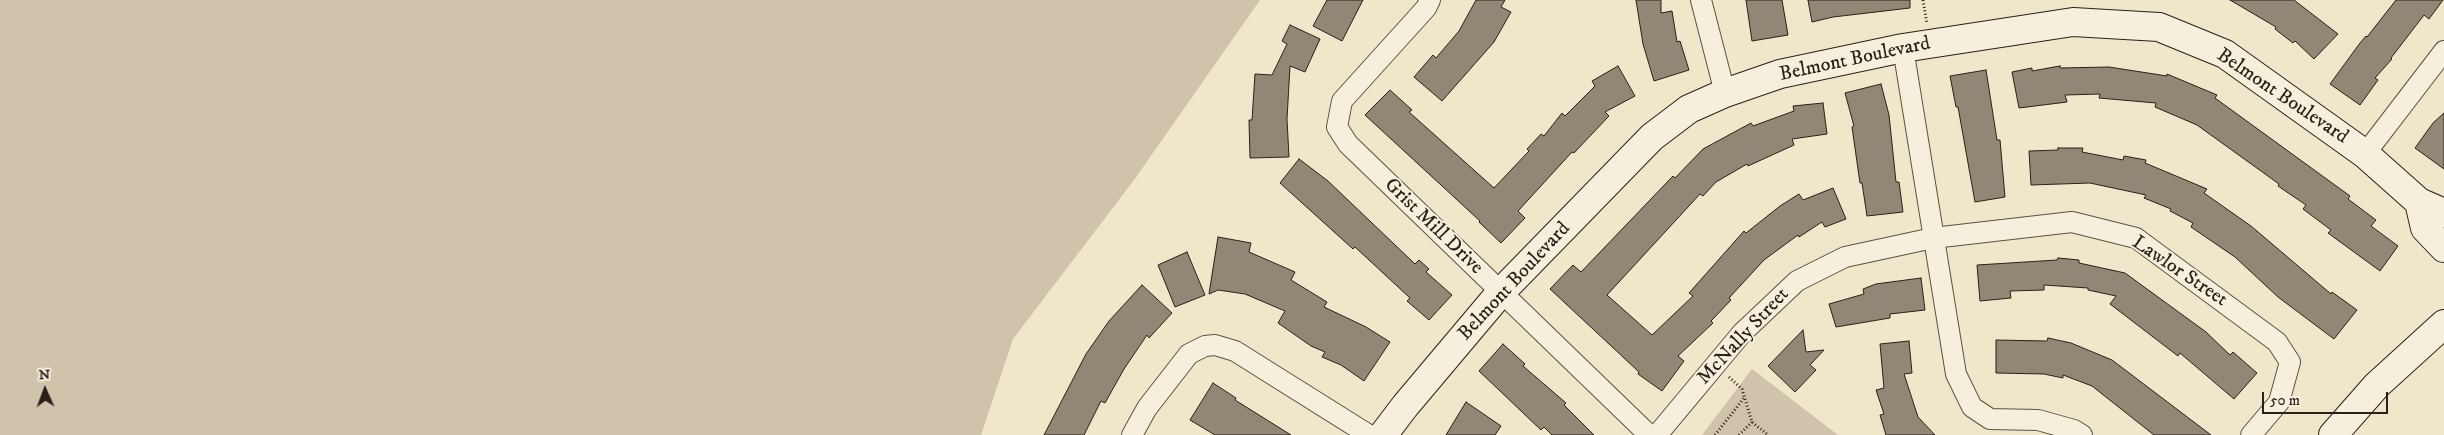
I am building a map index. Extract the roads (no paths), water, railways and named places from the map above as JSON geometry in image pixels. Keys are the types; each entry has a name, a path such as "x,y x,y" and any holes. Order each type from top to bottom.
{"street":[{"name":"Grist Mill Drive","path":"1430,0 1426,8 1342,101 1338,126 1348,144 1649,435"},
{"path":"1701,0 1724,93"},
{"name":"Belmont Boulevard","path":"1383,435 1501,292 1652,137 1689,109 1724,93 1780,74 1903,48 2073,22 2159,28 2226,54 2365,154 2419,202 2444,213"},
{"path":"1903,48 1956,374 1972,406 1990,419 2038,420 2074,430 2082,435"},
{"path":"2365,154 2444,51"},
{"path":"2419,202 2426,228 2444,248"},
{"name":"Lawlor Street","path":"1933,238 2072,222 2136,238 2277,342 2290,362 2279,402 2251,435"},
{"name":"McNally Street","path":"1656,435 1742,333 1797,281 1845,257 1933,238"},
{"path":"2333,435 2377,385 2444,324"},
{"path":"1132,435 1147,408 1189,354 1205,346 1215,345 1235,351 1368,435"}]}
